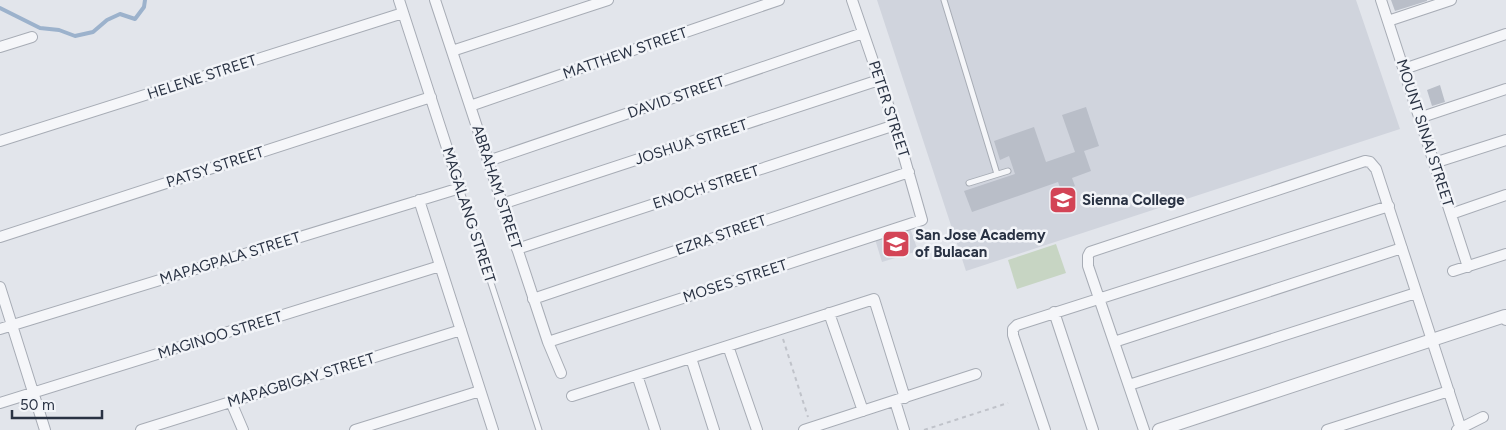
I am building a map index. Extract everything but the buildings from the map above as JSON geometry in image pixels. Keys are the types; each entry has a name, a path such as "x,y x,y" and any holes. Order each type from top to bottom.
{"street":[{"name":"MAGALANG STREET","path":"399,0 460,188"},
{"name":"ABRAHAM STREET","path":"435,0 548,342 561,373"},
{"path":"452,51 608,0"},
{"name":"MATTHEW STREET","path":"470,106 779,0"},
{"name":"PETER STREET","path":"852,0 895,125 922,220"},
{"name":"MOUNT SINAI STREET","path":"1381,0 1468,267"},
{"path":"1388,22 1451,0"},
{"name":"HELENE STREET","path":"0,141 403,13"},
{"name":"DAVID STREET","path":"488,161 863,33"},
{"path":"1404,69 1506,34"},
{"path":"0,47 32,37"},
{"name":"JOSHUA STREET","path":"502,204 879,80"},
{"path":"1420,118 1506,89"},
{"name":"PATSY STREET","path":"0,237 431,98"},
{"name":"ENOCH STREET","path":"517,249 895,125"},
{"path":"1434,163 1506,140"},
{"path":"1144,430 1088,266 1090,252 1359,162 1370,162 1374,165 1449,391 1459,429 1483,417"},
{"name":"EZRA STREET","path":"534,299 909,172"},
{"name":"MAPAGPALA STREET","path":"0,329 460,188"},
{"path":"1451,214 1506,195"},
{"path":"419,200 493,430"},
{"path":"1045,430 1013,329 1017,325 1389,206"},
{"name":"MOSES STREET","path":"548,342 922,220"},
{"path":"1114,342 1402,248"},
{"path":"1453,271 1506,254"},
{"name":"MAGINOO STREET","path":"0,403 440,266"},
{"path":"0,287 45,430"},
{"path":"1129,385 1416,293"},
{"path":"572,396 874,299 900,399 904,430"},
{"path":"1054,312 1093,430"},
{"path":"829,313 863,411"},
{"path":"1160,430 1506,317"},
{"name":"MAPAGBIGAY STREET","path":"140,430 461,330"},
{"path":"728,346 757,430"},
{"path":"691,358 714,430"},
{"path":"808,429 976,374"},
{"path":"637,375 655,430"},
{"path":"355,430 480,390"},
{"path":"1327,430 1449,391"},
{"path":"231,402 243,430"}],"lane":[{"path":"944,0 997,174"},
{"path":"969,183 1008,171"},
{"name":"MAGALANG STREET","path":"460,188 539,430"}],"path":[{"path":"780,329 808,429"},
{"path":"924,430 1008,403"}],"shaded area":[{"name":"Sienna College","path":"877,0 1356,0 1400,129 966,271"},
{"name":"San Jose Academy of Bulacan","path":"909,225 918,251 882,262 874,236"}],"green space":[{"path":"1056,244 1066,273 1017,289 1008,260"}],"waterway":[{"path":"0,8 40,28 59,30 75,36 93,32 107,20 120,14 135,19 144,7 145,0"}],"place":[{"name":"Sienna College","path":"1063,200"},
{"name":"San Jose Academy of Bulacan","path":"896,244"}]}
